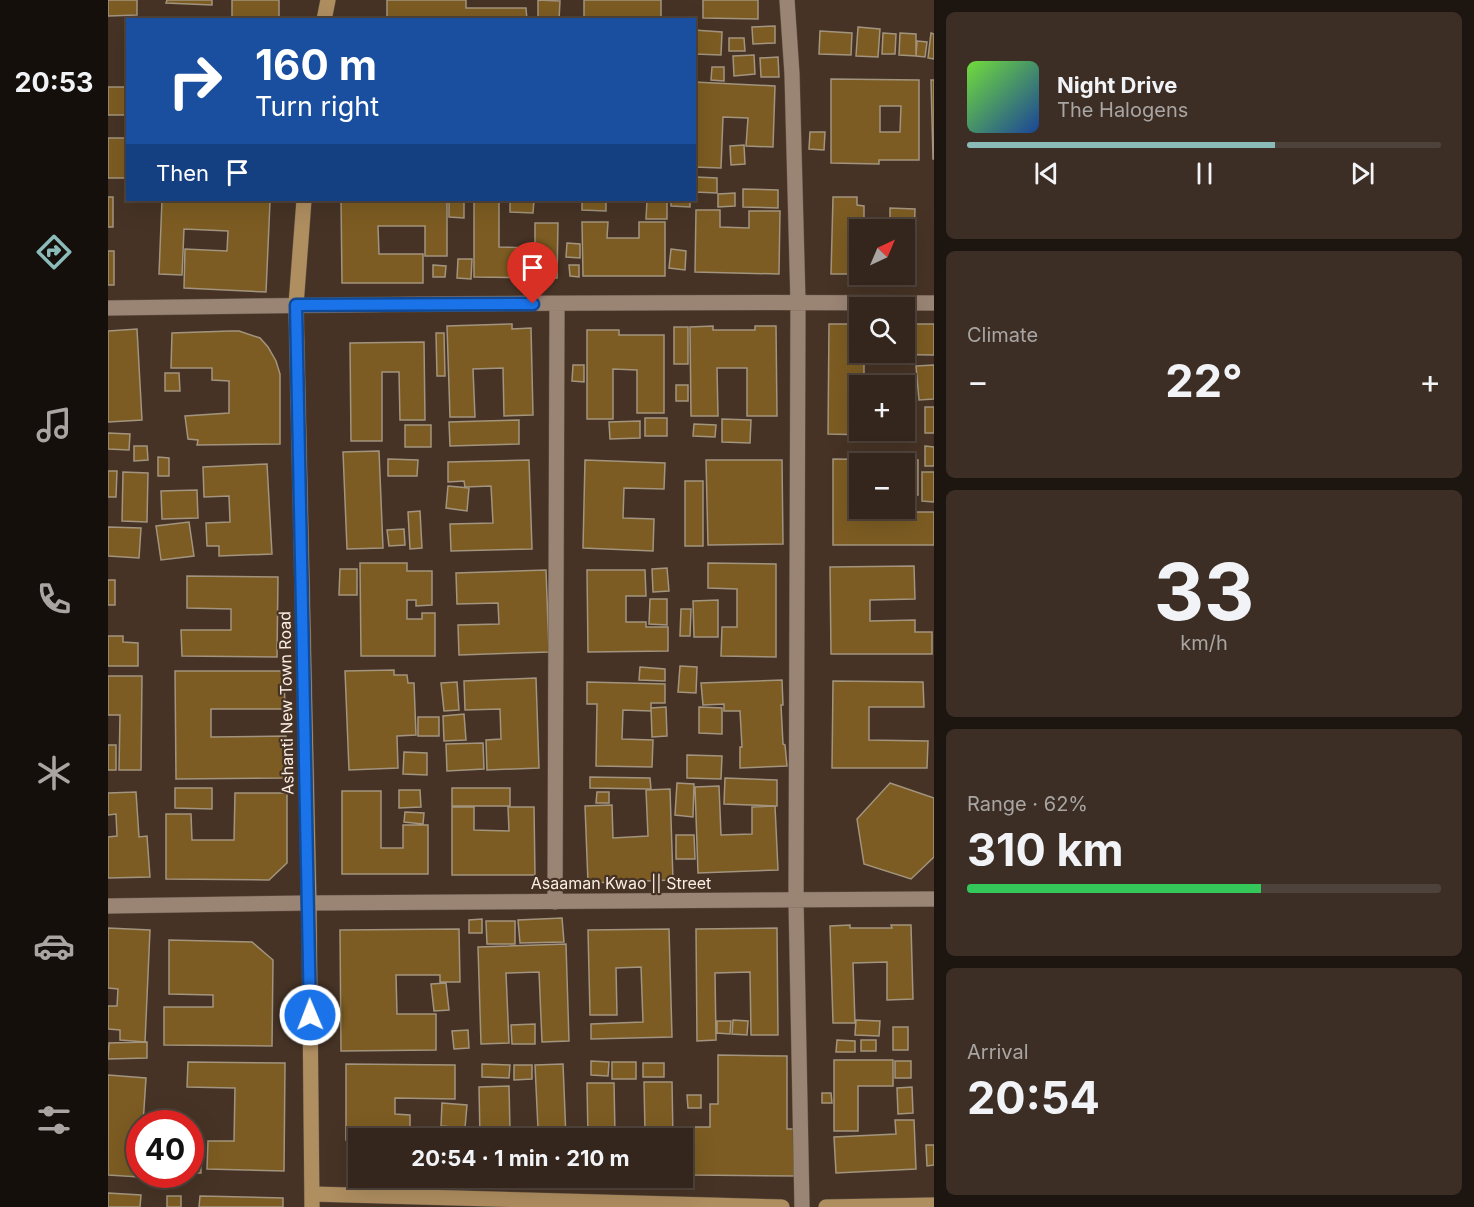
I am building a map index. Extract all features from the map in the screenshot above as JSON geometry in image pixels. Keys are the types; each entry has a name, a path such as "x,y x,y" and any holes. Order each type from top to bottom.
{"street":[{"path":"324,18 328,0"},
{"path":"787,0 792,74 798,302 796,900 802,1207"},
{"name":"Ashanti New Town Road","path":"304,201 296,305 309,903 312,1201"},
{"path":"108,308 296,305 934,303"},
{"path":"555,902 557,304"},
{"name":"Asaaman Kwao || Street","path":"108,906 934,899"},
{"path":"312,1201 782,1207"},
{"path":"826,1207 934,1205"}],"building":[{"path":"108,0 137,0 137,15 108,16"},
{"path":"167,0 212,0 212,5 166,3"},
{"path":"232,0 279,0 279,18 232,18"},
{"path":"387,0 466,0 466,8 526,8 527,18 387,18"},
{"path":"538,0 560,1 559,18 538,18"},
{"path":"584,0 661,0 661,18 584,18"},
{"path":"703,0 758,0 758,19 703,18"},
{"path":"775,26 775,43 753,44 752,27"},
{"path":"858,27 880,29 878,57 856,56"},
{"path":"696,30 722,32 721,55 696,54"},
{"path":"820,31 852,33 851,55 819,54"},
{"path":"883,33 896,34 895,54 882,54"},
{"path":"900,33 916,34 916,56 899,55"},
{"path":"931,33 934,34 934,59 928,58"},
{"path":"729,38 744,38 745,51 729,51"},
{"path":"917,41 927,42 925,57 916,56"},
{"path":"754,55 755,74 734,76 733,56"},
{"path":"778,57 779,77 761,77 760,58"},
{"path":"712,67 724,67 724,81 711,80"},
{"path":"831,79 919,80 919,160 879,160 879,164 831,163","holes":["880,106 901,106 900,132 880,132"]},
{"path":"931,80 934,80 934,159 933,159"},
{"path":"696,82 775,86 773,147 746,146 748,118 723,117 721,168 696,167"},
{"path":"108,87 126,87 126,115 108,115"},
{"path":"810,132 825,132 824,150 809,149"},
{"path":"108,138 126,138 126,178 108,178"},
{"path":"744,145 745,164 731,165 730,146"},
{"path":"696,177 717,178 717,193 696,192"},
{"path":"743,189 778,190 778,208 743,207"},
{"path":"735,193 735,206 718,207 718,194"},
{"path":"108,197 113,197 113,227 108,227"},
{"path":"833,197 857,197 857,205 864,206 864,219 849,219 849,274 831,274"},
{"path":"162,201 270,202 266,292 184,288 185,249 227,251 228,231 184,229 182,275 159,274"},
{"path":"341,201 447,201 447,256 425,256 425,226 378,226 379,254 423,254 423,283 342,283"},
{"path":"449,201 464,201 464,218 449,217"},
{"path":"474,201 499,201 499,247 535,248 535,223 558,223 557,278 474,277"},
{"path":"510,201 534,201 533,213 510,212"},
{"path":"582,201 606,201 606,211 582,210"},
{"path":"647,201 667,201 667,219 646,219"},
{"path":"671,201 690,201 690,207 671,206"},
{"path":"890,208 915,209 915,219 890,219"},
{"path":"696,210 720,210 720,227 749,228 749,211 780,211 779,274 695,272"},
{"path":"582,222 608,222 607,238 639,238 639,222 665,222 665,276 583,276"},
{"path":"567,243 580,244 580,258 566,257"},
{"path":"671,249 686,251 685,270 669,268"},
{"path":"108,251 114,251 114,285 108,285"},
{"path":"458,259 472,259 471,279 457,278"},
{"path":"433,265 446,266 445,277 433,277"},
{"path":"569,265 579,265 579,277 570,276"},
{"path":"512,324 512,329 531,328 533,415 504,416 503,368 473,369 475,417 450,417 447,326"},
{"path":"829,324 849,324 849,363 864,363 864,375 849,375 849,435 828,434"},
{"path":"915,324 934,324 934,355 915,355"},
{"path":"713,326 713,330 755,330 755,326 776,326 777,416 747,416 747,368 717,368 718,416 691,416 690,327"},
{"path":"674,327 688,327 688,364 674,364"},
{"path":"137,329 142,420 108,422 108,331"},
{"path":"587,330 619,330 619,335 664,335 664,413 637,413 637,370 613,369 613,419 587,419"},
{"path":"239,331 260,338 276,361 280,374 280,444 197,445 198,440 188,439 185,416 229,413 229,381 212,380 212,368 171,368 172,333"},
{"path":"436,333 444,333 445,376 437,376"},
{"path":"424,342 425,420 400,420 399,372 382,372 382,441 351,441 350,343"},
{"path":"573,365 584,365 584,382 572,381"},
{"path":"934,365 934,399 919,400 916,366"},
{"path":"165,373 179,373 180,391 165,391"},
{"path":"676,385 688,385 688,401 676,401"},
{"path":"925,407 934,407 934,433 925,433"},
{"path":"645,418 667,418 667,436 645,436"},
{"path":"722,419 751,420 750,443 722,442"},
{"path":"519,420 519,444 450,446 449,422"},
{"path":"640,421 640,438 610,439 609,422"},
{"path":"694,424 716,425 715,437 693,436"},
{"path":"405,425 431,425 431,447 405,447"},
{"path":"108,433 130,434 129,450 108,449"},
{"path":"134,446 147,446 148,460 134,461"},
{"path":"925,446 934,447 934,466 925,466"},
{"path":"379,451 383,548 347,549 343,452"},
{"path":"158,457 169,458 169,476 158,476"},
{"path":"388,459 418,460 417,476 388,476"},
{"path":"833,459 849,459 849,519 915,519 915,512 934,512 934,545 833,545"},
{"path":"529,460 532,549 451,551 450,524 493,523 491,486 465,487 464,481 448,482 448,462"},
{"path":"585,460 665,463 664,489 624,488 623,518 654,519 653,551 583,548"},
{"path":"706,460 782,460 783,544 708,545"},
{"path":"915,460 918,460 918,495 915,495"},
{"path":"267,464 272,554 219,556 219,546 207,546 206,523 230,522 229,496 204,497 203,467"},
{"path":"108,471 117,471 116,497 108,497"},
{"path":"123,472 148,473 147,522 122,521"},
{"path":"922,472 934,472 934,502 922,501"},
{"path":"685,481 703,481 703,546 685,546"},
{"path":"448,486 469,488 467,511 446,508"},
{"path":"197,490 198,518 162,519 161,491"},
{"path":"420,511 422,548 410,549 408,512"},
{"path":"189,522 194,556 161,560 156,526"},
{"path":"108,527 141,528 139,558 108,556"},
{"path":"404,529 405,545 389,546 387,530"},
{"path":"360,563 407,563 407,571 432,571 432,605 416,606 416,600 407,600 407,619 422,619 422,613 435,613 435,656 361,656"},
{"path":"708,563 776,564 776,657 721,656 722,627 737,627 737,589 708,588"},
{"path":"914,566 915,599 870,600 870,621 915,620 915,632 932,632 932,654 831,654 830,567"},
{"path":"667,568 669,591 653,592 652,569"},
{"path":"340,569 357,569 357,595 339,595"},
{"path":"546,570 549,652 459,655 458,625 499,624 498,603 457,604 456,573"},
{"path":"587,570 645,570 646,596 626,596 626,622 646,622 646,627 668,627 668,651 588,652"},
{"path":"187,576 278,577 277,657 182,656 181,630 231,630 231,609 187,608"},
{"path":"108,580 115,580 115,605 108,605"},
{"path":"650,599 667,599 667,625 649,624"},
{"path":"718,600 718,637 694,637 693,601"},
{"path":"681,609 691,609 690,636 680,636"},
{"path":"108,636 123,636 123,642 138,643 138,666 108,666"},
{"path":"680,666 697,667 696,693 678,692"},
{"path":"640,667 665,669 665,681 639,680"},
{"path":"394,670 394,675 407,675 408,683 414,683 416,735 397,736 398,768 349,770 345,671"},
{"path":"175,671 284,671 285,709 211,709 211,737 286,736 287,778 176,779"},
{"path":"108,676 142,676 141,770 119,770 120,715 108,715"},
{"path":"536,678 539,768 487,770 486,740 501,739 500,709 465,710 464,681"},
{"path":"782,680 783,744 787,766 740,768 740,747 742,747 740,711 724,711 724,704 703,705 701,683"},
{"path":"833,681 923,682 924,707 869,707 869,740 928,741 927,768 832,768"},
{"path":"457,682 459,710 444,711 441,683"},
{"path":"587,682 665,684 665,703 651,703 651,711 623,710 622,739 653,740 652,767 596,766 597,704 587,704"},
{"path":"666,707 667,736 652,737 651,708"},
{"path":"699,707 722,708 722,734 699,733"},
{"path":"464,714 466,740 444,741 443,716"},
{"path":"418,717 439,717 439,736 418,736"},
{"path":"483,743 484,769 447,771 446,744"},
{"path":"108,745 116,745 116,770 108,770"},
{"path":"404,752 427,753 427,775 403,774"},
{"path":"687,755 722,756 721,779 687,778"},
{"path":"590,777 650,778 651,789 590,788"},
{"path":"725,778 777,780 777,806 724,804"},
{"path":"677,783 694,784 693,817 675,815"},
{"path":"890,783 934,798 934,857 911,879 864,864 857,819"},
{"path":"719,786 721,835 752,834 752,807 775,806 778,870 698,873 695,787"},
{"path":"175,788 212,788 212,809 175,808"},
{"path":"452,788 510,788 510,806 452,806"},
{"path":"670,789 673,880 588,883 585,806 612,805 613,838 648,836 646,790"},
{"path":"399,790 420,790 421,807 399,808"},
{"path":"342,791 381,791 381,848 403,848 403,825 428,825 428,874 342,874"},
{"path":"136,792 139,837 147,836 150,877 108,878 108,837 117,836 116,814 108,815 108,793"},
{"path":"597,792 609,792 609,803 596,803"},
{"path":"235,793 287,793 287,863 269,880 166,879 166,814 191,814 192,840 234,840"},
{"path":"452,807 474,807 474,830 509,831 508,807 534,807 535,875 452,875"},
{"path":"405,812 424,813 423,824 404,822"},
{"path":"676,835 694,835 695,859 676,859"},
{"path":"562,918 564,942 520,943 518,920"},
{"path":"482,919 482,933 469,933 469,920"},
{"path":"486,921 515,921 515,944 487,944"},
{"path":"850,925 850,928 892,928 891,925 911,925 913,999 887,1000 887,962 853,963 855,1023 833,1023 830,926"},
{"path":"108,928 150,930 145,1042 120,1040 120,1030 108,1029 108,1006 117,1006 118,989 108,988"},
{"path":"777,928 778,1035 751,1035 750,972 715,973 716,1040 697,1041 696,929"},
{"path":"459,929 460,982 440,982 440,975 396,975 397,1014 436,1014 436,1050 341,1051 340,930"},
{"path":"669,929 672,1037 591,1039 591,1024 643,1022 641,967 616,968 617,1015 590,1015 588,930"},
{"path":"169,940 252,942 273,960 272,1046 164,1045 164,1007 213,1007 213,995 169,994"},
{"path":"566,944 569,1041 542,1042 539,972 506,973 509,1043 481,1044 478,947"},
{"path":"446,983 449,1010 434,1011 431,984"},
{"path":"733,1020 748,1021 747,1035 732,1034"},
{"path":"856,1020 880,1021 879,1036 855,1035"},
{"path":"717,1021 731,1021 730,1034 717,1033"},
{"path":"535,1024 535,1044 512,1044 511,1025"},
{"path":"893,1027 908,1027 908,1050 893,1050"},
{"path":"468,1030 469,1048 454,1049 452,1031"},
{"path":"837,1040 855,1041 855,1052 836,1052"},
{"path":"861,1040 876,1040 876,1051 861,1051"},
{"path":"147,1042 147,1058 108,1059 109,1043"},
{"path":"718,1055 787,1056 787,1129 794,1129 794,1176 693,1175 693,1127 710,1127 710,1104 718,1104"},
{"path":"834,1060 893,1060 893,1086 858,1086 858,1131 834,1131"},
{"path":"591,1061 609,1062 608,1076 591,1075"},
{"path":"895,1061 911,1061 911,1078 895,1078"},
{"path":"188,1062 285,1063 284,1171 207,1169 208,1141 234,1141 235,1088 187,1087"},
{"path":"612,1062 636,1062 636,1079 612,1079"},
{"path":"643,1063 664,1063 664,1077 643,1077"},
{"path":"346,1064 455,1065 455,1099 395,1098 395,1114 410,1115 410,1128 348,1128 348,1142 346,1140"},
{"path":"482,1064 510,1065 509,1078 482,1077"},
{"path":"563,1064 566,1128 538,1128 535,1065"},
{"path":"514,1065 532,1065 532,1079 514,1080"},
{"path":"108,1075 146,1078 144,1110 126,1110 126,1176 108,1175"},
{"path":"644,1082 672,1082 673,1128 645,1128"},
{"path":"587,1083 614,1083 615,1128 588,1128"},
{"path":"509,1086 510,1128 480,1128 479,1087"},
{"path":"912,1087 913,1113 898,1114 897,1088"},
{"path":"822,1093 831,1093 832,1103 822,1103"},
{"path":"687,1095 701,1095 701,1108 688,1108"},
{"path":"442,1103 467,1105 465,1128 441,1126"},
{"path":"895,1120 914,1120 916,1169 836,1173 834,1137 896,1134"},
{"path":"926,1145 934,1145 934,1165 927,1166"},
{"path":"108,1193 141,1195 140,1207 108,1207"},
{"path":"167,1196 181,1196 181,1207 167,1207"},
{"path":"200,1196 283,1198 283,1207 199,1207"}],"route":[{"path":"310,1015 296,305 533,304"}]}
